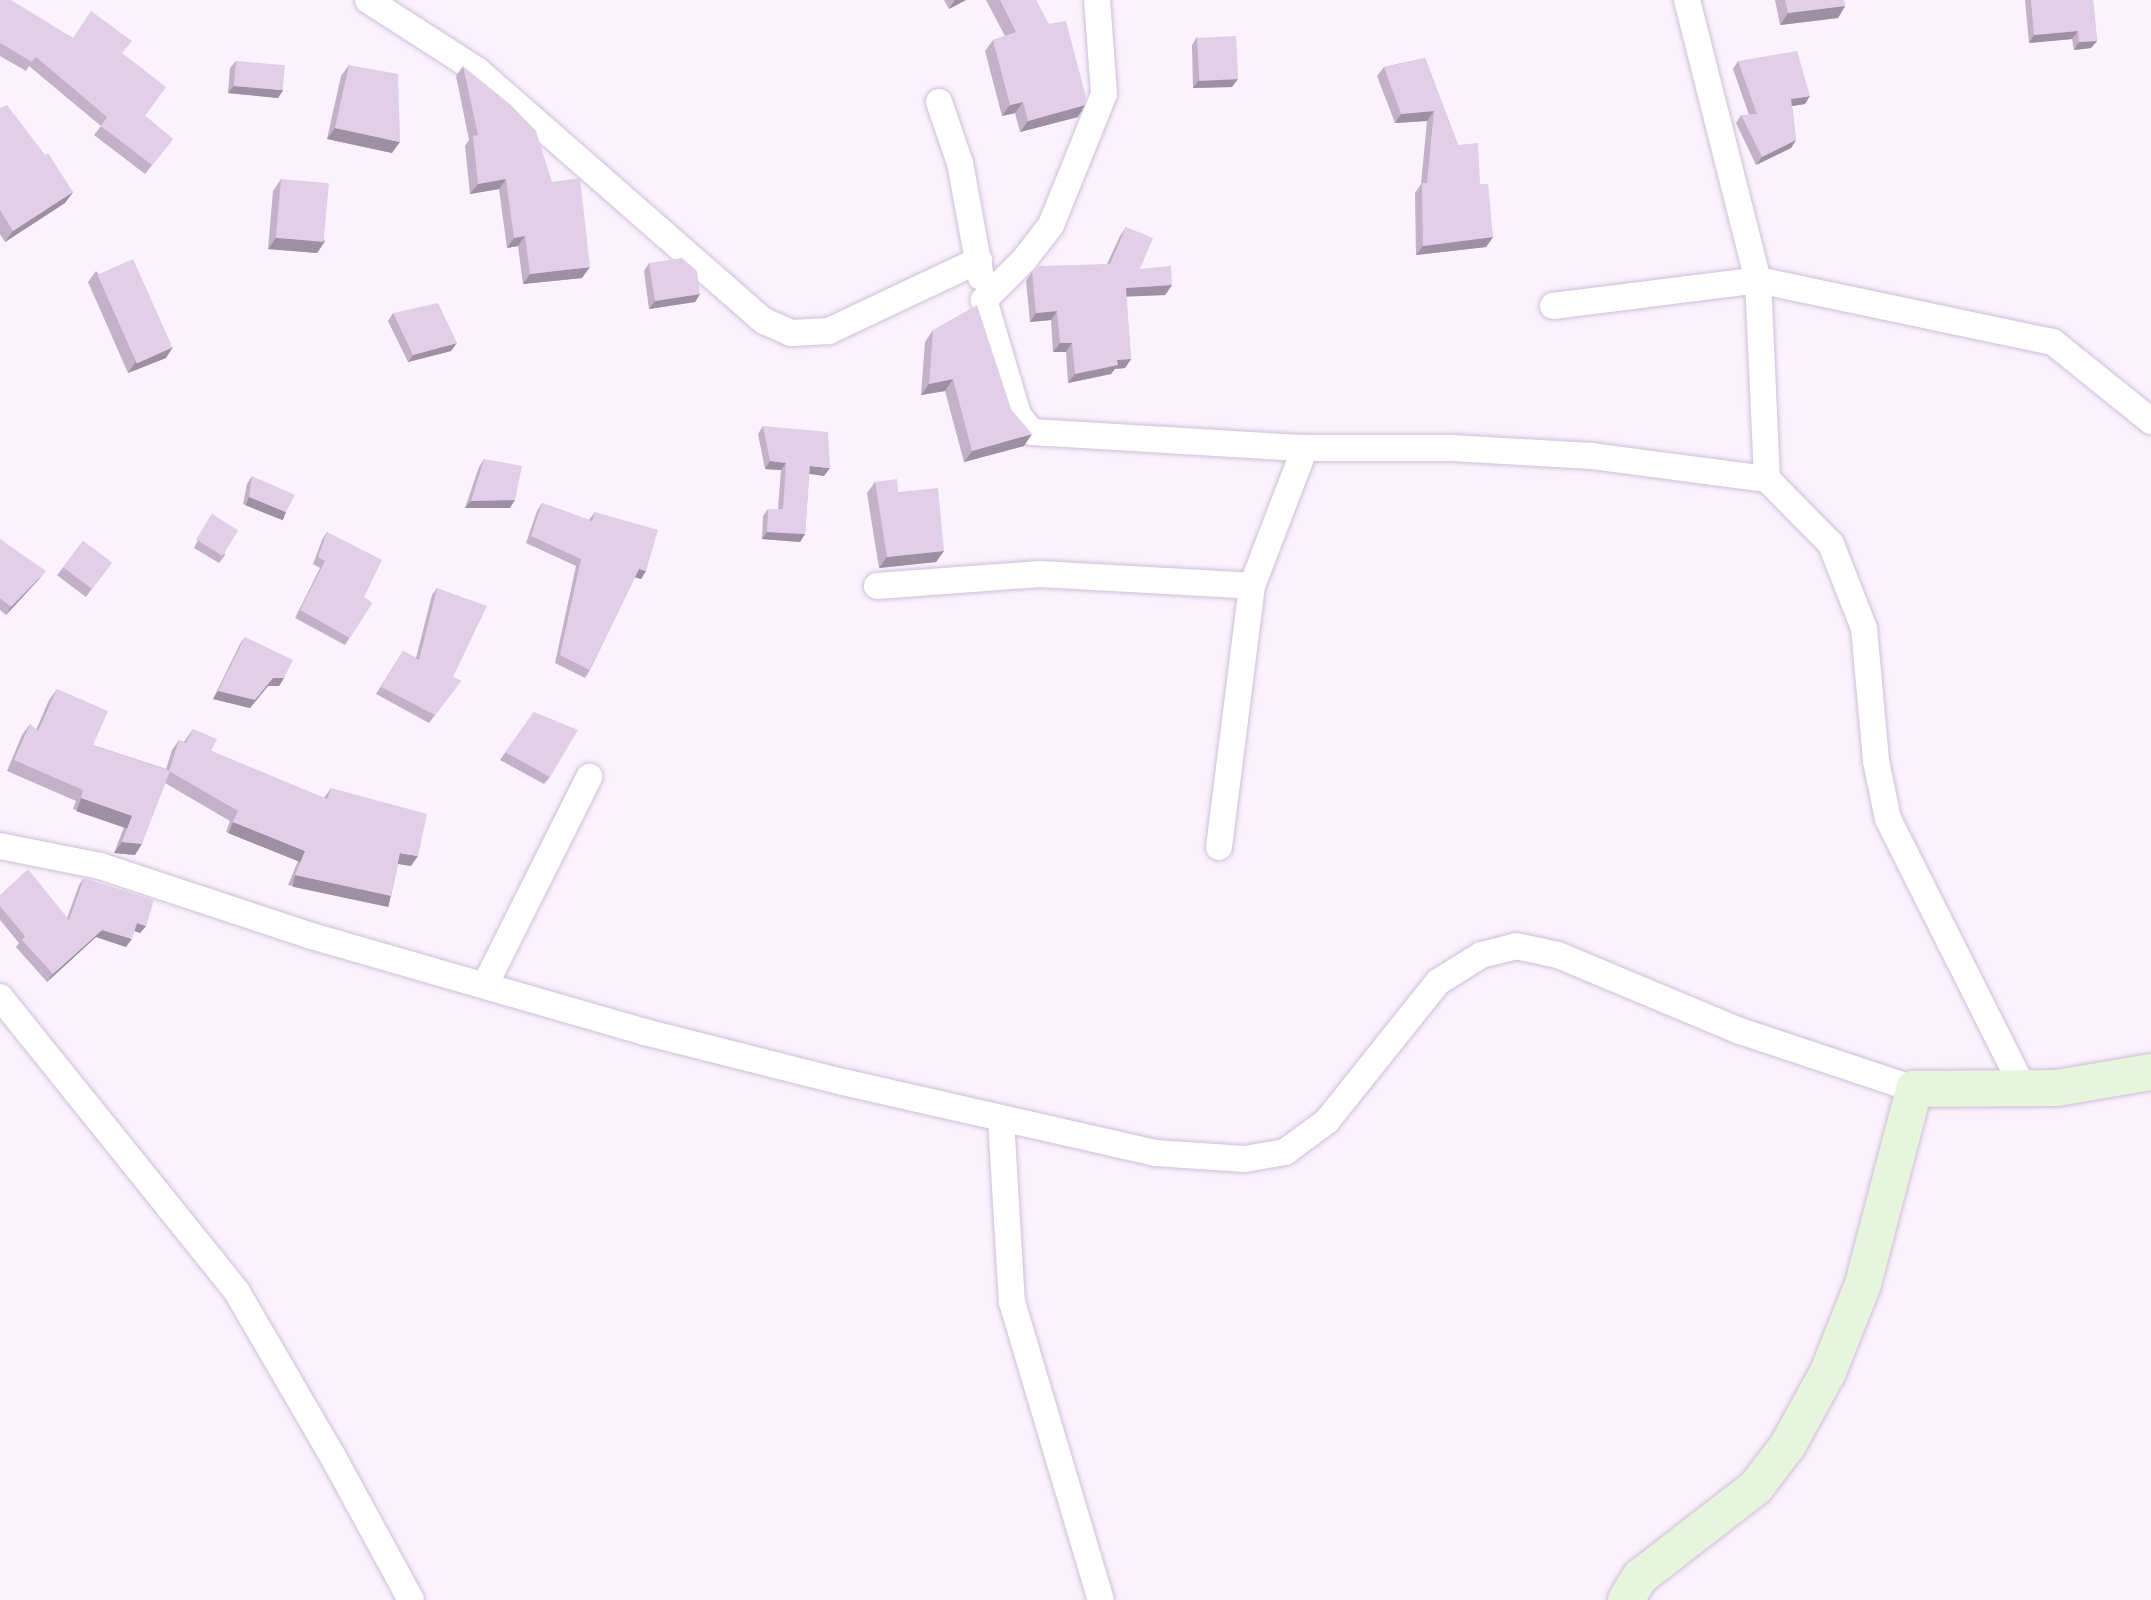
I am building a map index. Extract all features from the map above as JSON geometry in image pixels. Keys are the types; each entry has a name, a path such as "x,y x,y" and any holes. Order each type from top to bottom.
{"street":[{"path":"368,0 478,71 764,321 791,333 829,331 979,260"},
{"path":"984,300 1024,260 1051,225 1104,94 1097,0"},
{"path":"1687,0 1758,280 1767,479"},
{"path":"939,102 960,163 984,300 1018,415 1032,432 1305,448 1452,448 1592,456 1767,479 1831,544 1864,628 1876,761 1888,819 2023,1088"},
{"path":"1553,306 1758,280 2053,342 2151,421"},
{"path":"1219,847 1252,586 1305,448"},
{"path":"877,586 1040,574 1252,586"},
{"path":"485,985 589,777"},
{"path":"0,846 100,866 312,936 645,1032 1001,1119 1155,1153 1245,1159 1285,1152 1327,1121 1438,982 1481,955 1516,946 1558,955 1740,1031 1914,1089 2057,1088 2151,1072"},
{"path":"0,997 237,1292 411,1600"},
{"path":"1626,1600 1640,1577 1756,1487 1788,1445 1828,1372 1863,1284 1914,1089"},
{"path":"1001,1119 1012,1302 1101,1600"}],"building":[{"path":"0,0 11,0 73,38 91,11 132,41 122,53 166,87 145,116 173,139 152,165 101,126 107,117 36,57 32,62 0,43"},
{"path":"1000,0 1036,0 1049,24 1066,21 1087,101 1085,105 1028,121 1023,102 1010,105 993,40 1016,32"},
{"path":"1785,0 1844,0 1845,6 1788,13"},
{"path":"2031,0 2093,0 2097,41 2079,42 2078,31 2034,35"},
{"path":"1236,36 1238,79 1199,81 1197,38"},
{"path":"1797,51 1810,96 1791,99 1796,140 1762,157 1741,115 1757,114 1738,61"},
{"path":"1425,58 1458,145 1478,143 1480,184 1488,184 1493,237 1423,246 1422,183 1427,183 1434,111 1401,114 1384,67"},
{"path":"236,61 285,65 283,90 234,86"},
{"path":"349,65 398,74 400,142 335,128"},
{"path":"463,66 511,105 536,131 552,182 580,178 590,267 530,274 525,236 514,238 506,179 478,184 473,136 478,135"},
{"path":"7,105 45,155 48,153 73,192 13,231 0,210 0,108"},
{"path":"281,179 329,183 324,242 276,238"},
{"path":"1126,227 1153,238 1140,269 1171,266 1172,285 1126,288 1131,359 1117,360 1118,365 1075,374 1072,343 1060,343 1057,311 1036,313 1032,272 1038,266 1110,264"},
{"path":"682,258 697,271 700,294 655,301 649,263"},
{"path":"133,259 172,348 137,363 97,275"},
{"path":"438,303 457,343 413,355 393,313"},
{"path":"977,305 1011,409 1032,434 972,451 953,379 929,384 933,330"},
{"path":"763,426 828,432 830,468 810,466 805,534 767,532 768,509 783,509 786,463 770,461"},
{"path":"484,459 522,466 515,500 471,501"},
{"path":"252,476 295,495 286,512 249,497"},
{"path":"897,479 898,492 938,488 944,551 887,557 875,482"},
{"path":"542,503 592,521 595,512 658,530 646,571 639,569 590,670 560,655 581,559 531,536"},
{"path":"212,514 238,530 222,556 196,539"},
{"path":"327,532 382,560 364,597 372,603 350,638 300,610 325,561 318,557"},
{"path":"0,539 46,571 11,607 0,598"},
{"path":"83,541 112,563 92,589 63,567"},
{"path":"437,588 487,606 453,677 461,681 435,715 381,687 403,651 419,660"},
{"path":"245,637 293,660 284,678 273,678 255,700 218,691"},
{"path":"57,689 108,711 93,745 170,771 142,844 122,842 132,816 81,798 83,790 14,760 30,724 38,731"},
{"path":"534,712 578,730 550,777 505,752"},
{"path":"193,729 217,739 211,751 327,799 331,788 427,814 418,856 400,853 391,896 295,875 305,851 233,822 238,811 169,771 179,740 186,743"},
{"path":"28,869 69,920 84,878 154,900 146,926 137,923 132,939 102,930 53,974 22,940 25,936 0,906 0,895"}]}
